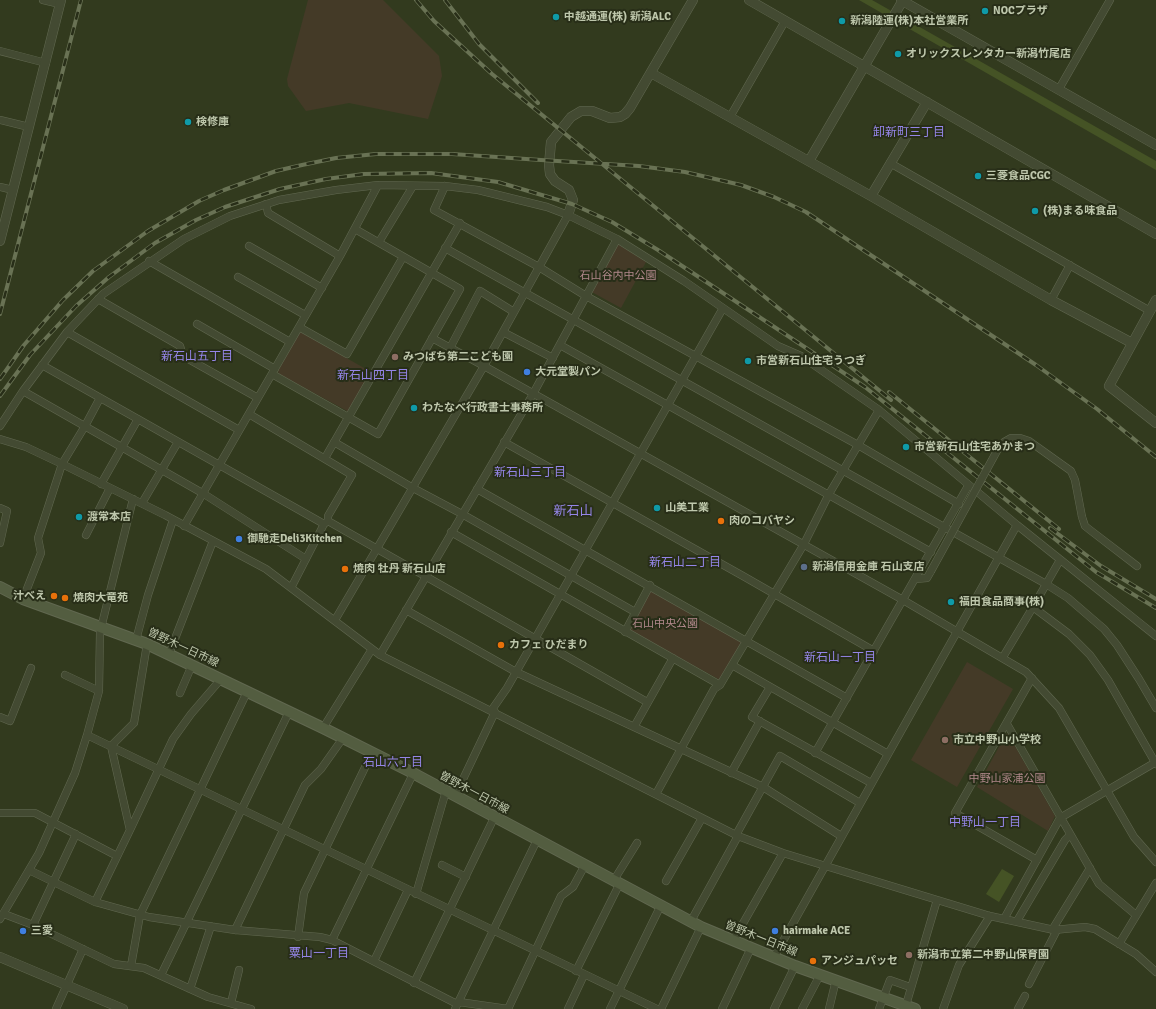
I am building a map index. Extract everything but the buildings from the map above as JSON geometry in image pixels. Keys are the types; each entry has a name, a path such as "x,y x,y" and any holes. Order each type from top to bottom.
{"main road":[{"name":"曽野木一日市線","path":"0,587 23,599 101,626 147,644 323,728 413,774 701,927 795,966 910,1007"}],"street":[{"path":"0,241 46,63 60,2 42,0"},
{"path":"335,620 375,549 484,366 568,215 574,200 569,190 555,181 550,174 549,165 551,142 571,117 581,111 592,111 610,118 620,117 625,114 651,73 693,0"},
{"path":"749,0 1156,234"},
{"path":"808,161 902,0 1156,145"},
{"path":"1059,89 1110,0"},
{"path":"730,117 785,21"},
{"path":"0,51 46,63"},
{"path":"651,73 871,196 1052,300 1132,343"},
{"path":"871,196 927,102"},
{"path":"0,120 29,127"},
{"path":"890,163 1150,311"},
{"path":"184,526 204,494 239,430 322,288 378,185"},
{"path":"0,426 23,391 67,332 98,299 149,261 184,239 230,216 279,200 336,190 378,185 444,186 478,190 547,207 568,215 617,239 724,308 778,346 801,356 879,410 968,486 1156,636"},
{"path":"379,242 413,186"},
{"path":"444,186 434,210 539,267 586,296 858,445 960,504"},
{"path":"0,187 13,190"},
{"path":"266,204 268,213 340,256"},
{"path":"325,458 460,223"},
{"path":"197,324 378,434 460,289 355,229"},
{"path":"380,655 533,394 617,239"},
{"path":"249,246 322,288"},
{"path":"445,248 998,557 1068,598 1104,630 1117,644 1156,708"},
{"path":"299,327 347,354 403,256"},
{"path":"149,261 290,342"},
{"path":"1052,300 1070,266"},
{"path":"238,278 305,315"},
{"path":"450,348 480,291 514,312"},
{"path":"98,299 180,346 183,356 258,398"},
{"path":"1156,300 1109,386 1156,423"},
{"path":"416,894 450,794 493,711 642,454 724,308"},
{"path":"67,332 239,430"},
{"path":"503,332 553,358"},
{"path":"432,338 804,544 1003,657 1032,678 1059,708 1134,837 1156,862"},
{"path":"560,345 931,552"},
{"path":"42,365 219,465 425,576 647,702"},
{"path":"23,391 204,494 306,559"},
{"path":"23,599 41,553 38,538 62,464 100,398"},
{"path":"656,794 714,689 720,685 804,544 829,494 879,410"},
{"path":"249,414 352,475 328,516 290,588"},
{"path":"101,484 138,419"},
{"path":"916,579 927,578 998,449 1004,442 1011,438 1020,438 1029,441 1071,472 1075,480 1085,526 1137,566"},
{"path":"0,439 26,447 142,503 266,569 380,655 737,836 783,853 990,916 1054,930 1090,927 1143,960 1156,972"},
{"path":"142,503 178,442"},
{"path":"334,442 412,488 462,514 635,612"},
{"path":"504,442 874,651"},
{"path":"815,753 960,504 968,486"},
{"path":"86,535 110,488"},
{"path":"477,489 650,585 847,698"},
{"path":"133,499 101,626 99,639 99,691 87,735 75,773 39,853 2,917 33,925 114,964 144,968 208,997 251,1009"},
{"path":"0,508 7,511 0,543"},
{"path":"136,640 148,595 173,520"},
{"path":"774,957 1016,525"},
{"path":"451,532 560,596 720,685"},
{"path":"169,654 213,541"},
{"path":"1003,657 1060,560"},
{"path":"625,632 650,585"},
{"path":"1004,919 1060,818 1156,763 1108,680 1090,655 1069,634 1033,607"},
{"path":"406,610 516,672 763,787 841,836"},
{"path":"111,746 134,723 147,644"},
{"path":"323,728 372,649"},
{"path":"634,727 672,658"},
{"path":"180,693 192,665"},
{"path":"732,665 888,754"},
{"path":"0,717 10,721 31,668"},
{"path":"65,675 99,691"},
{"path":"1032,678 955,813 1037,860"},
{"path":"95,902 172,739 181,726 221,679"},
{"path":"770,687 752,717 871,783"},
{"path":"131,966 140,915 248,692"},
{"path":"161,975 289,712"},
{"path":"731,773 760,721"},
{"path":"1007,724 1099,884 1136,915"},
{"path":"87,735 656,1009"},
{"path":"235,930 304,785 321,768 343,738"},
{"path":"111,746 130,830"},
{"path":"298,936 304,893 372,753"},
{"path":"691,921 780,756 860,803"},
{"path":"332,940 413,774"},
{"path":"0,805 3,813 35,813 117,856"},
{"path":"414,983 494,818"},
{"path":"666,881 702,818"},
{"path":"33,925 76,834"},
{"path":"1017,921 1070,835"},
{"path":"457,1005 537,840"},
{"path":"576,971 617,882 637,843"},
{"path":"733,941 783,853"},
{"path":"442,865 466,877"},
{"path":"29,870 95,902 140,915 235,930 320,937 332,940 457,1005 508,1009 562,896 573,887 585,865"},
{"path":"1029,984 1054,930 1090,868"},
{"path":"1119,944 1156,882"},
{"path":"374,961 408,890"},
{"path":"910,1007 910,987 936,900"},
{"path":"610,1009 661,905"},
{"path":"944,1009 959,965 990,916"},
{"path":"190,989 211,926"},
{"path":"661,1009 701,927"},
{"path":"722,1009 751,948"},
{"path":"56,1009 83,949"},
{"path":"0,957 66,986 107,1007 123,1009"},
{"path":"774,1009 795,966"},
{"path":"231,1003 239,970"},
{"path":"568,1009 584,975"},
{"path":"802,1009 820,975"},
{"path":"829,1009 836,980"},
{"path":"879,1009 890,980 910,987"},
{"path":"1018,1009 1025,996"}],"green space":[{"path":"308,0 383,0 439,56 442,76 428,119 349,103 306,111 288,86 287,79"},
{"name":"石山谷内中公園","path":"616,243 646,262 621,308 590,291"},
{"path":"301,332 371,372 349,412 279,374 278,371 298,334"},
{"name":"石山中央公園","path":"651,590 742,642 720,680 628,629"},
{"path":"967,662 1013,689 957,787 911,760"},
{"name":"中野山家浦公園","path":"1006,734 1008,734 1055,816 1048,831 977,787"}],"shaded area":[{"path":"859,0 872,0 1156,161 1156,170"},
{"path":"1002,869 1014,876 999,902 986,894"}],"railway":[{"path":"0,314 81,0"},
{"path":"416,0 434,21 492,74 891,400"},
{"path":"445,0 479,44 538,103"},
{"path":"0,379 24,345 63,300 93,271 148,231 199,201 276,171 336,158 376,154 452,154 639,166 685,172 741,185 774,197 806,212 1036,365 1097,409 1156,457"},
{"path":"0,396 30,355 76,306 109,277 155,243 196,220 225,207 280,189 326,179 364,174 431,173 498,182 572,204 612,222 658,250 865,387 1096,572 1156,608"},
{"path":"889,392 1059,529"},
{"path":"1050,528 1101,566 1156,599"}],"place":[{"name":"NOCプラザ","path":"985,11"},
{"name":"中越通運(株) 新潟ALC","path":"556,17"},
{"name":"新潟陸運(株)本社営業所","path":"842,21"},
{"name":"オリックスレンタカー新潟竹尾店","path":"898,54"},
{"name":"検修庫","path":"188,122"},
{"name":"三菱食品CGC","path":"978,176"},
{"name":"(株)まる味食品","path":"1035,211"},
{"name":"みつばち第二こども園","path":"395,357"},
{"name":"市営新石山住宅うつぎ","path":"748,361"},
{"name":"大元堂製パン","path":"527,372"},
{"name":"わたなべ行政書士事務所","path":"414,408"},
{"name":"市営新石山住宅あかまつ","path":"906,447"},
{"name":"山美工業","path":"657,508"},
{"name":"渡常本店","path":"79,517"},
{"name":"肉のコバヤシ","path":"721,521"},
{"name":"御馳走Deli3Kitchen","path":"239,539"},
{"name":"新潟信用金庫 石山支店","path":"804,567"},
{"name":"焼肉 牡丹 新石山店","path":"345,569"},
{"name":"汁べえ","path":"54,596"},
{"name":"焼肉大竜苑","path":"65,598"},
{"name":"福田食品商事(株)","path":"951,602"},
{"name":"カフェ ひだまり","path":"501,645"},
{"name":"市立中野山小学校","path":"945,740"},
{"name":"三愛","path":"23,931"},
{"name":"hairmake ACE","path":"775,931"},
{"name":"新潟市立第二中野山保育園","path":"909,955"},
{"name":"アンジュパッセ","path":"813,961"}],"district":[{"name":"卸新町三丁目","path":"909,133"},
{"name":"新石山五丁目","path":"197,357"},
{"name":"新石山四丁目","path":"373,376"},
{"name":"新石山三丁目","path":"530,473"},
{"name":"新石山","path":"573,512"},
{"name":"新石山二丁目","path":"685,563"},
{"name":"新石山一丁目","path":"840,658"},
{"name":"石山六丁目","path":"393,763"},
{"name":"中野山一丁目","path":"985,823"},
{"name":"粟山一丁目","path":"319,954"}]}
